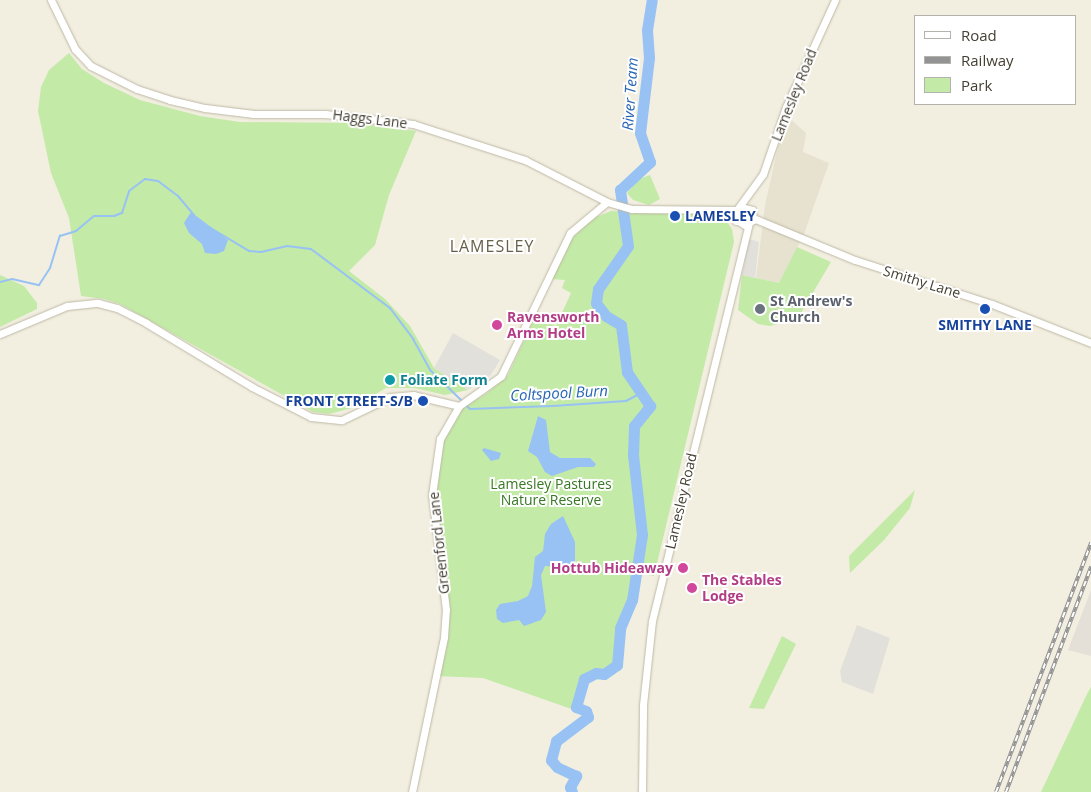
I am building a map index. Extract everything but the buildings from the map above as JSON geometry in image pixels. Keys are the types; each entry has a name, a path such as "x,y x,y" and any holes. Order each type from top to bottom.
{"street":[{"name":"Haggs Lane","path":"51,0 75,50 91,66 137,89 205,108 254,114 325,114 413,124 525,160 609,203 632,209 718,211 739,208 750,209"},
{"name":"Lamesley Road","path":"739,208 754,190 767,166 786,107 835,0"},
{"name":"Lamesley Road","path":"750,209 754,190"},
{"name":"Greenford Lane","path":"412,792 444,637 446,610 432,495 433,473 440,439 459,406 501,376 566,240 584,220 609,203"},
{"path":"737,222 739,208"},
{"path":"750,209 751,221"},
{"name":"Haggs Lane","path":"718,211 737,222"},
{"name":"Lamesley Road","path":"642,792 643,705 652,622 742,244 751,221"},
{"name":"Smithy Lane","path":"737,222 751,221 855,260 992,304 1091,343"},
{"name":"Lamesley Road","path":"737,222 742,244"},
{"path":"0,334 67,306 98,303 117,308 146,323 252,387 311,417 342,420 390,397 413,395 459,406"}],"shaded area":[{"path":"788,117 806,133 803,152 829,163 804,234 779,283 756,278 765,205 782,130"},
{"path":"749,239 759,242 755,278 742,275"},
{"path":"453,333 500,360 491,375 468,390 434,368"},
{"path":"1091,590 1091,656 1068,650"},
{"path":"857,625 890,638 873,694 842,682 840,671"}],"green space":[{"path":"69,53 82,69 104,83 140,100 200,116 240,122 361,123 416,131 389,195 375,245 349,271 385,299 410,326 434,368 468,390 445,395 415,388 386,388 352,408 329,414 313,412 120,304 104,299 81,296 69,218 51,173 38,111 41,87 49,70"},
{"path":"650,175 660,199 649,205 633,200 627,193 639,179"},
{"name":"Lamesley Pastures Nature Reserve","path":"611,211 714,214 724,218 732,229 734,242 654,576 636,573 632,600 620,628 617,665 604,674 596,673 584,679 576,701 580,712 483,678 436,676 446,610 432,495 436,453 459,406 468,405 487,393 508,375 535,317 556,326 571,293 562,288 565,280 551,279 567,244 591,219"},
{"path":"797,247 831,262 798,318 770,326 758,324 738,310 742,275 779,283"},
{"path":"0,275 24,286 37,303 37,309 0,327"},
{"path":"915,490 910,508 884,540 850,573 849,556"},
{"path":"782,636 796,644 764,709 749,708"},
{"path":"1091,687 1091,792 1041,792 1087,694"}],"water":[{"path":"191,212 228,240 224,251 216,254 205,253 202,244 189,233 184,223"},
{"path":"538,416 546,420 550,452 560,458 590,458 596,464 594,467 578,467 552,476 545,472 537,457 528,451"},
{"path":"484,448 501,453 499,459 491,461 482,450"},
{"path":"563,516 575,542 575,563 571,568 545,566 541,575 546,612 541,620 524,626 519,620 503,623 497,619 496,610 500,604 518,601 528,596 532,586 535,557 543,551 545,534 551,524"}],"waterway":[{"name":"River Team","path":"572,792 570,787 576,776 557,767 551,760 556,741 588,717 586,711 576,707 584,679 596,673 604,674 617,665 620,628 632,600 642,535 633,455 634,426 650,406 627,372 621,325 606,316 596,303 598,289 628,246 620,190 650,162 640,133 649,58 647,30 652,0"},
{"name":"Coltspool Burn","path":"0,282 12,279 39,285 50,268 60,236 76,231 94,216 114,216 122,213 129,191 145,179 158,181 178,196 194,215"},
{"name":"Coltspool Burn","path":"209,227 249,251 261,252 287,246 311,249 390,308 413,339 430,370 462,401"},
{"name":"Coltspool Burn","path":"465,404 470,409 553,406 626,401 643,392"}],"railway":[{"path":"996,792 1091,543"},
{"path":"1006,792 1091,567"}],"place":[{"name":"LAMESLEY","path":"675,216"},
{"name":"St Andrew's Church","path":"760,309"},
{"name":"SMITHY LANE","path":"985,309"},
{"name":"Ravensworth Arms Hotel","path":"497,325"},
{"name":"Foliate Form","path":"390,380"},
{"name":"FRONT STREET-S/B","path":"423,401"},
{"name":"Hottub Hideaway","path":"683,568"},
{"name":"The Stables Lodge","path":"692,588"}],"district":[{"name":"LAMESLEY","path":"492,246"}]}
